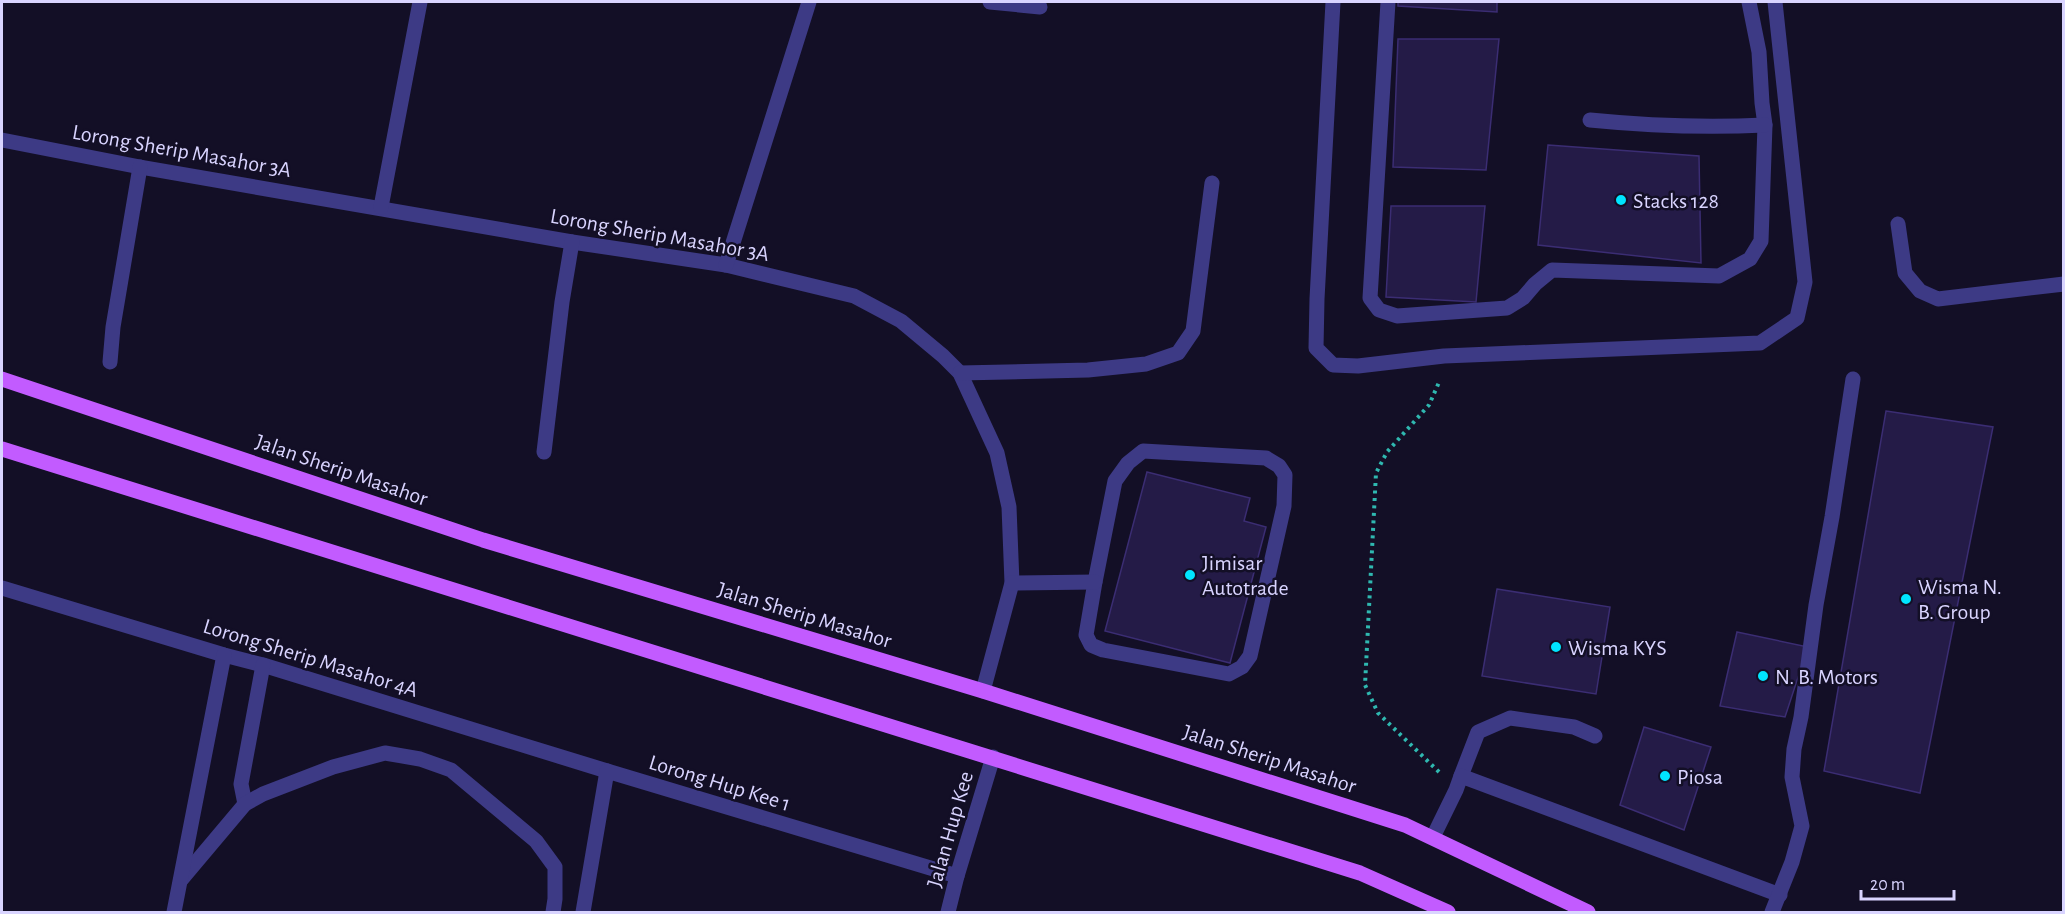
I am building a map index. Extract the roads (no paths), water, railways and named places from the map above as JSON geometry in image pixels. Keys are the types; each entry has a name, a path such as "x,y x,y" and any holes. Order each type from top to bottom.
{"main road":[{"name":"Jalan Sherip Masahor","path":"2,379 483,540 983,692 1405,825 1588,912"},
{"path":"2,448 1360,873 1448,912"}],"street":[{"path":"381,207 420,2"},
{"path":"726,265 809,2"},
{"path":"990,2 1040,7"},
{"path":"1333,2 1316,348 1333,365 1358,366 1444,356 1760,343 1797,318 1805,282 1775,2"},
{"path":"1388,2 1370,298 1379,310 1397,316 1507,308 1523,298 1552,270 1719,276 1750,259 1761,241 1765,125 1759,52 1749,2"},
{"path":"1590,120 1709,128 1765,125"},
{"name":"Lorong Sherip Masahor 3A","path":"2,140 140,167 381,207 572,242 726,265 854,296 901,321 943,356 960,374 997,453 1009,507 1012,583 983,692"},
{"path":"110,362 113,327 140,167"},
{"path":"960,374 1088,370 1146,364 1178,353 1193,331 1212,183"},
{"path":"1898,224 1905,273 1920,291 1938,299 2064,284"},
{"path":"544,452 562,302 572,242"},
{"path":"1772,912 1780,895 1802,826 1792,777 1794,749 1801,717 1816,605 1833,517 1853,379"},
{"path":"1143,451 1266,458 1278,466 1285,476 1284,506 1258,622 1250,656 1242,667 1229,674 1103,650 1091,645 1086,635 1095,582 1115,481 1128,463 1143,451"},
{"path":"1012,583 1095,582"},
{"name":"Lorong Sherip Masahor 4A","path":"2,588 225,656 263,664 607,771"},
{"path":"174,912 225,656"},
{"path":"244,804 241,784 263,664"},
{"path":"1432,837 1459,783 1478,732 1510,718 1574,727 1595,736"},
{"path":"181,880 244,804 263,794 333,767 385,753 420,759 451,770 536,842 555,867 555,899 552,912"},
{"name":"Jalan Hup Kee","path":"948,912 993,757"},
{"path":"583,912 607,771"},
{"name":"Lorong Hup Kee 1","path":"607,771 957,876"},
{"path":"1459,783 1780,895"}],"place":[{"name":"Stacks 128","path":"1621,200"},
{"name":"Jimisar Autotrade","path":"1190,575"},
{"name":"Wisma N. B. Group","path":"1906,599"},
{"name":"Wisma KYS","path":"1556,647"},
{"name":"N. B. Motors","path":"1763,676"},
{"name":"Piosa","path":"1665,776"}]}
